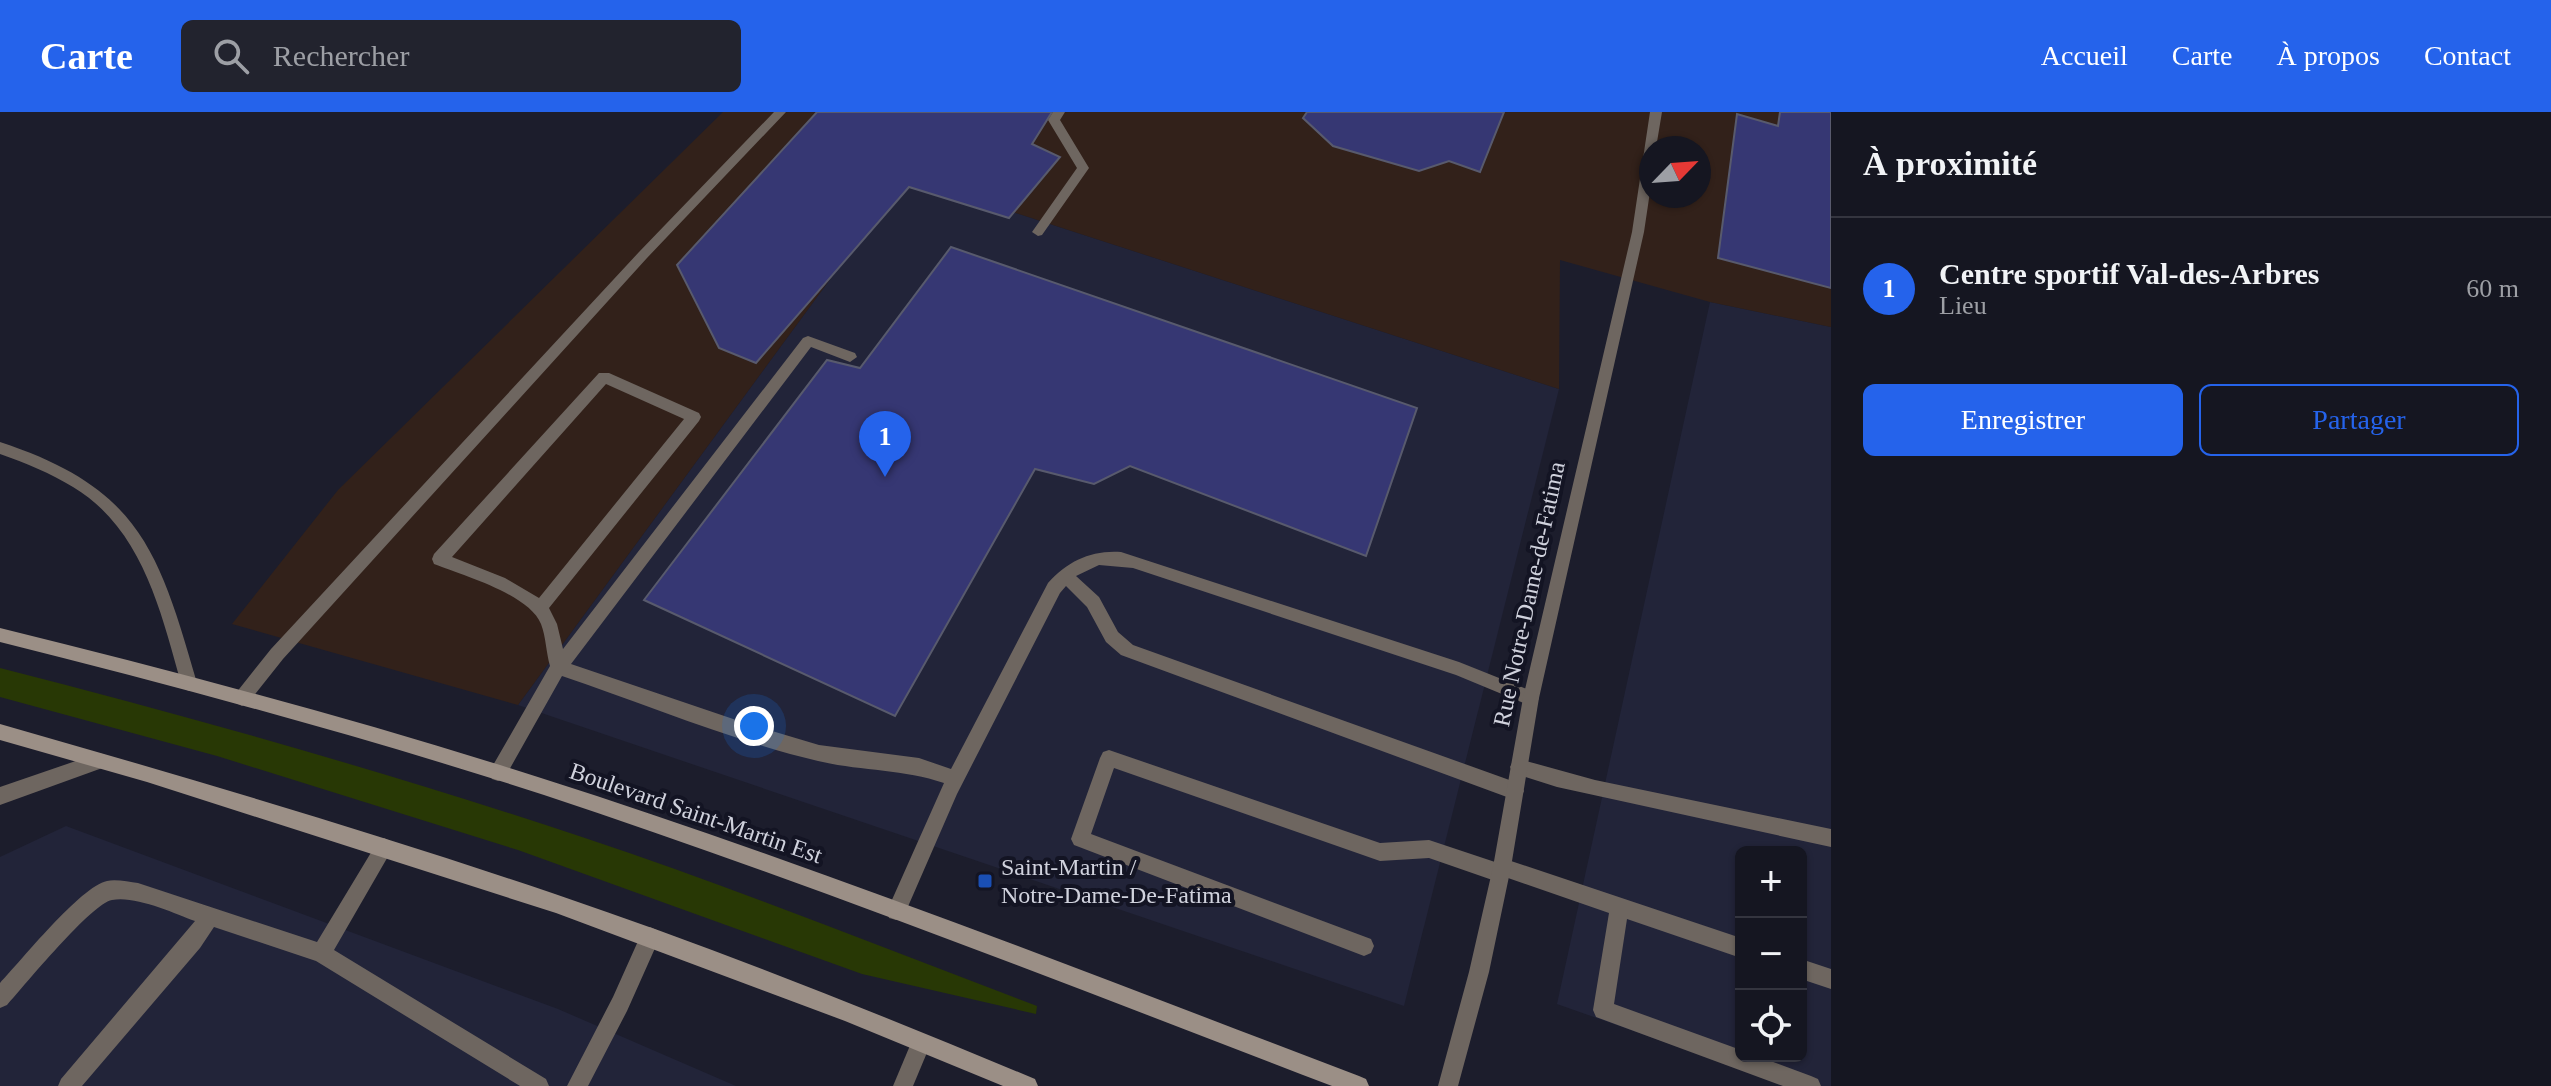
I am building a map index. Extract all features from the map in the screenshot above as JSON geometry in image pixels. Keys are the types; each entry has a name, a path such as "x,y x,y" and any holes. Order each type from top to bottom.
{"main road":[{"name":"Boulevard Saint-Martin Est","path":"0,635 189,683 498,773 896,911 1359,1086"},
{"path":"0,732 384,847 650,937 845,1011 1028,1086"}],"street":[{"path":"242,698 277,654 643,255 780,112"},
{"path":"1038,232 1083,168 1054,120 1059,112"},
{"name":"Rue Notre-Dame-de-Fatima","path":"1448,1086 1479,972 1501,870 1531,698 1638,232 1656,112"},
{"path":"498,773 558,667 808,341 850,357"},
{"path":"540,608 694,417 604,377 440,559 521,595 540,608 547,619 558,667"},
{"path":"0,448 61,469 83,482 127,527 148,560 159,585 189,683"},
{"path":"896,911 956,779 1054,588 1065,575 1097,558 1133,561 1459,669 1531,698"},
{"path":"1065,575 1093,602 1112,637 1127,650 1515,791"},
{"path":"558,667 819,753 919,766 956,779"},
{"path":"1364,946 1080,839 1109,758 1380,852 1429,849 1735,946"},
{"path":"0,796 99,761"},
{"path":"1519,767 1566,784 1783,825 1831,838"},
{"path":"321,953 384,847"},
{"path":"0,998 83,908 108,890 138,892 321,953 539,1086"},
{"path":"1619,907 1603,1010 1811,1086"},
{"path":"68,1086 193,941 210,916"},
{"path":"577,1086 620,1004 650,937"},
{"path":"1807,971 1831,979"},
{"path":"903,1086 921,1043"}],"shaded area":[{"path":"723,112 1831,112 1831,327 1710,302 1560,260 1559,389 905,177 518,705 232,624 338,490"},
{"path":"905,177 1559,389 1404,1006 518,705"},
{"path":"1710,302 1831,327 1831,1086 1789,1086 1557,1004"},
{"path":"66,826 558,1009 736,1086 0,1086 0,857"}],"green space":[{"path":"0,668 294,748 585,838 1037,1006 1036,1014 862,974 518,850 217,756 0,697"}],"building":[{"path":"817,112 1052,112 1032,144 1060,157 1009,218 909,187 756,363 719,348 677,265"},
{"path":"1307,112 1504,112 1480,172 1449,161 1419,171 1333,146 1303,118"},
{"path":"1780,112 1831,112 1831,288 1718,258 1737,114 1778,126"},
{"path":"951,247 1417,408 1366,556 1130,466 1094,484 1035,469 895,716 644,600 827,360 860,368"}],"place":[{"name":"Centre sportif Val-des-Arbres","path":"885,477"},
{"name":"Saint-Martin / Notre-Dame-De-Fatima","path":"985,881"}]}
